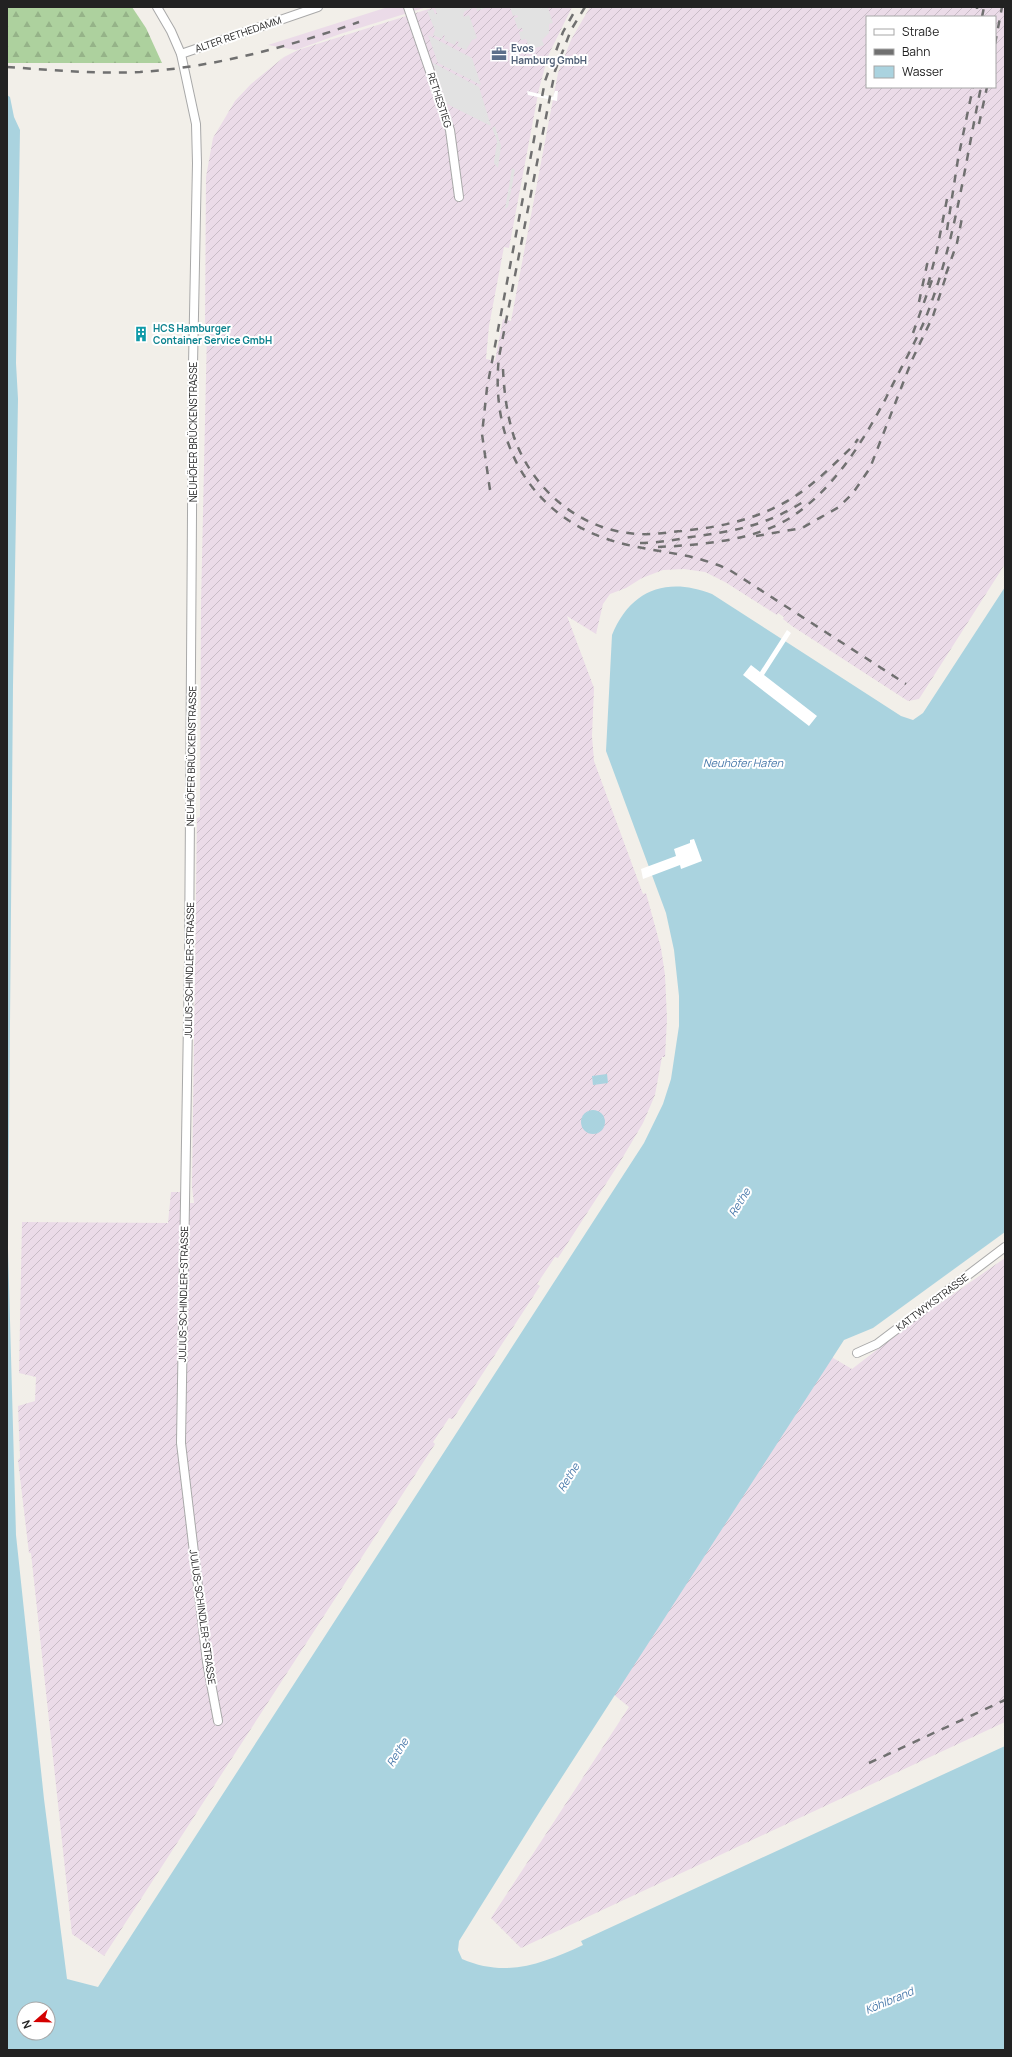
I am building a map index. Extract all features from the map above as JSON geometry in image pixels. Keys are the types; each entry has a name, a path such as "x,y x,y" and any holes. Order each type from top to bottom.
{"street":[{"name":"NEUHÖFER BRÜCKENSTRASSE","path":"157,7 171,31 181,54 196,124 197,163 193,365 190,865"},
{"name":"ALTER RETHEDAMM","path":"181,54 318,7"},
{"name":"RETHESTIEG","path":"408,7 450,130 459,197"},
{"name":"JULIUS-SCHINDLER-STRASSE","path":"190,865 181,1443 207,1662 218,1721"},
{"name":"KATTWYKSTRASSE","path":"857,1353 877,1344 1005,1247"}],"shaded area":[{"path":"388,7 427,7 340,34 296,50 268,45"},
{"path":"435,7 572,7 548,56 539,89 509,248 504,247 489,326 486,359 495,361 503,319 511,321 558,73 571,40 590,7 1005,7 1005,564 919,699 908,701 792,626 778,613 777,615 725,582 705,572 684,569 663,570 642,578 626,588 610,594 603,604 596,634 567,616 594,688 592,736 594,761 643,894 646,893 661,948 665,975 667,1019 665,1057 662,1057 655,1095 643,1123 620,1162 558,1258 555,1257 537,1284 540,1286 453,1419 449,1418 433,1442 435,1444 104,1956 72,1934 31,1553 29,1553 18,1460 20,1458 18,1406 35,1401 36,1377 19,1373 22,1222 168,1223 171,1192 189,1192 189,1203 194,1203 192,1187 197,818 200,817 201,605 207,330 205,330 206,177 213,138 235,101 251,84 284,57 298,50"},
{"path":"476,7 465,11 463,14 464,17 469,15 477,38 472,40 466,50 457,46 459,42 456,41 455,45 444,40 445,36 443,35 442,39 433,35 435,30 427,11 433,9 435,14 437,14 435,8"},
{"path":"476,7 488,7 477,11"},
{"path":"510,7 552,7 548,8 553,23 549,24 549,33 542,40 544,45 530,50 526,39 521,40 519,32 523,31 522,28 518,29 514,18 518,17 517,15 513,16"},
{"path":"428,35 472,58 481,85 438,63"},
{"path":"433,63 479,87 491,126 447,104"},
{"path":"495,126 501,146 498,168 494,163 497,141 492,128"},
{"path":"512,168 515,170 508,207 505,209"},
{"path":"1005,1258 1005,1722 521,1948 491,1918 629,1707 613,1694 828,1355 852,1369 909,1325"}],"green space":[{"path":"7,7 132,7 146,28 162,63 7,63"}],"water":[{"path":"7,95 10,97 14,117 20,130 16,363 18,399 13,685 8,1248 16,1535 44,1799 67,1979 98,1987 644,1143 663,1104 671,1079 679,1026 679,996 674,950 666,913 606,751 612,635 620,620 629,607 640,598 652,591 665,587 680,586 712,594 901,716 913,720 923,713 1005,587 1005,1232 873,1328 844,1340 542,1808 459,1941 458,1950 462,1959 478,1965 494,1968 524,1966 553,1958 583,1945 581,1941 1005,1746 1005,2050 7,2050"},
{"path":"607,1074 608,1083 593,1085 592,1076"},
{"path":"593,1110 598,1111 604,1117 604,1127 598,1133 593,1134 588,1133 582,1127 581,1122 582,1117 588,1111"}],"pier":[{"path":"527,91 553,97 555,91 558,91 557,101 528,95"},
{"path":"787,630 791,633 764,675 817,716 809,726 743,675 751,665 760,672"},
{"path":"694,839 702,861 681,869 680,865 643,879 641,869 676,856 674,849 690,843 690,840"}],"railway":[{"path":"490,490 482,434 487,388 545,81 563,32 577,7"},
{"path":"585,7 571,30 555,71 499,357 498,387 501,416 508,443 520,468 535,491 555,511 579,527 607,539 640,548 696,558 728,569 906,684"},
{"path":"982,16 984,7"},
{"path":"996,39 1002,7"},
{"path":"7,67 74,71 140,72 196,66 224,61 305,40 359,22"},
{"path":"947,230 958,159 973,88"},
{"path":"658,547 691,545 743,537 775,526 790,518 806,506 846,464 877,415 926,317 945,261 952,232 981,88"},
{"path":"979,124 987,88"},
{"path":"928,285 937,250 947,199"},
{"path":"946,274 957,243 963,213"},
{"path":"919,302 928,260"},
{"path":"756,536 802,528 839,507 853,493 870,468 912,360 933,316 948,270"},
{"path":"913,333 932,280"},
{"path":"503,369 509,420 522,457 534,475 547,491 562,505 580,517 599,526 619,531 650,534 696,529 737,522 763,513 789,500 806,488 853,446 858,439"},
{"path":"640,543 666,541 751,526 792,509 806,500"},
{"path":"869,1763 1005,1700"}],"place":[{"name":"Evos Hamburg GmbH","path":"499,54"},
{"name":"HCS Hamburger Container Service GmbH","path":"141,334"}],"water label":[{"name":"Neuhöfer Hafen","path":"743,762"},
{"name":"Rethe","path":"739,1202"},
{"name":"Rethe","path":"568,1477"},
{"name":"Rethe","path":"397,1752"},
{"name":"Köhlbrand","path":"889,2000"}]}
